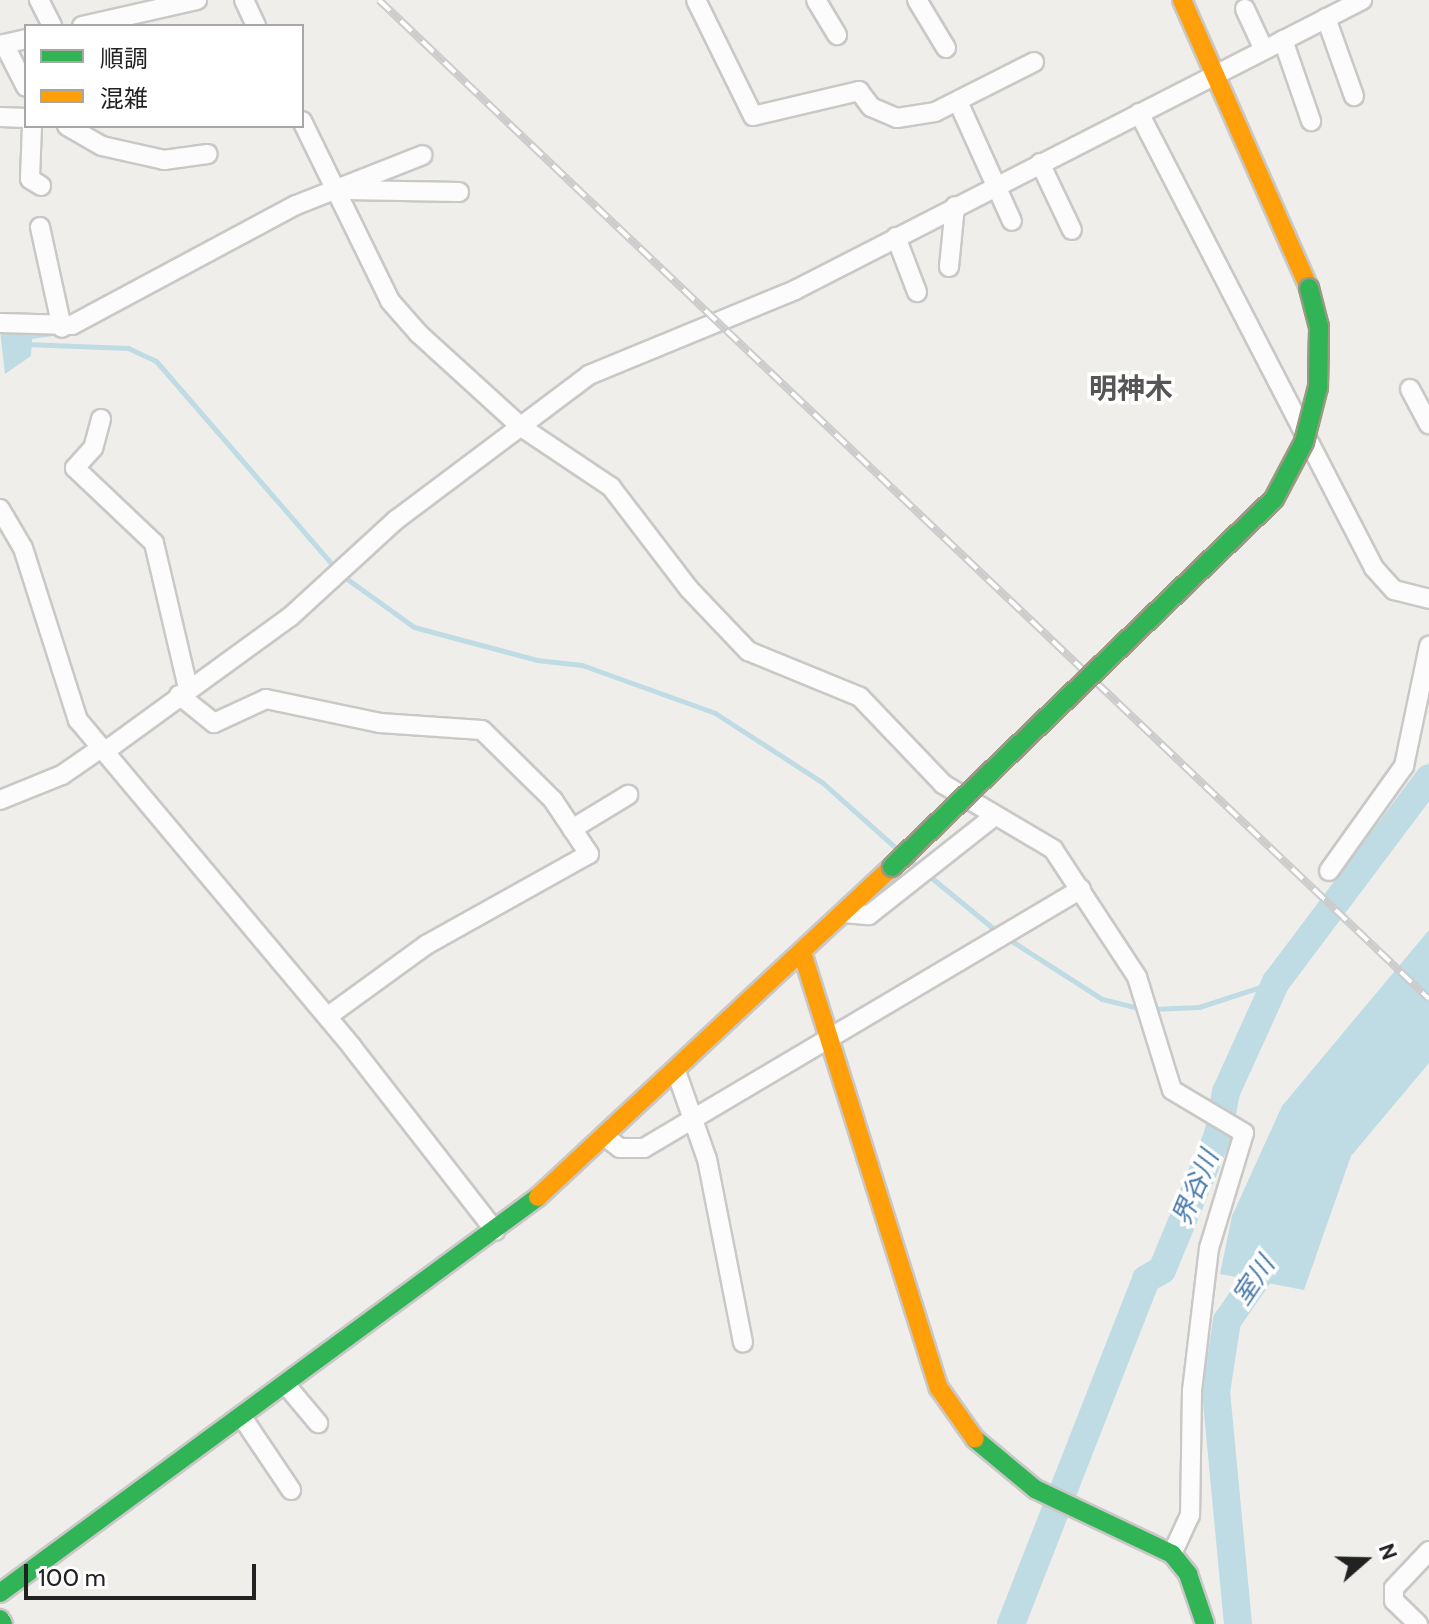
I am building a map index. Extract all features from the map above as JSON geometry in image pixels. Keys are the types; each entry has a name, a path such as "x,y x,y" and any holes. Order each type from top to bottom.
{"street":[{"path":"39,0 51,24"},
{"path":"88,24 138,6 197,0"},
{"path":"244,0 255,24"},
{"path":"696,0 753,116 859,91 871,107 897,118 960,106 1034,62"},
{"path":"816,0 837,35"},
{"path":"917,0 946,48"},
{"path":"0,1593 495,1231 607,1138 1274,499 1304,442 1318,387 1319,327 1309,288 1182,0"},
{"path":"0,800 62,775 102,750 290,617 396,520 589,375 795,290 1362,0"},
{"path":"1245,9 1264,50"},
{"path":"1326,18 1354,96"},
{"path":"24,39 2,44 24,83"},
{"path":"1283,40 1311,121"},
{"path":"960,106 1012,221"},
{"path":"1139,113 1374,568 1394,590 1429,599"},
{"path":"0,117 24,118"},
{"path":"304,125 390,301 520,426 611,487 689,589 748,651 860,697 929,772 993,817 1044,842 1081,889 1149,1009 1166,1081 1197,1106 1238,1126 1245,1144 1215,1224 1204,1278 1190,1515 1172,1554"},
{"path":"32,128 30,179 41,186"},
{"path":"70,128 102,146 164,160 208,154"},
{"path":"0,323 62,328 335,190 423,155"},
{"path":"1040,163 1072,230"},
{"path":"335,190 459,192"},
{"path":"949,267 955,206"},
{"path":"40,227 62,328"},
{"path":"896,237 917,292"},
{"path":"1410,389 1429,424"},
{"path":"101,419 93,448 75,468 154,543 184,691 214,723 266,699 380,723 482,730 524,766 589,854 426,945 327,1017"},
{"path":"0,509 23,548 71,706 102,750 327,1017 495,1231"},
{"path":"1329,871 1404,766 1429,646"},
{"path":"572,829 628,795"},
{"path":"844,913 869,915 993,817"},
{"path":"607,1138 620,1148 644,1148 1081,889"},
{"path":"802,952 939,1388 978,1444 1050,1497 1068,1507 1131,1529 1172,1554 1188,1574 1205,1624"},
{"path":"677,1074 693,1120 743,1343"},
{"path":"286,1385 318,1423"},
{"path":"242,1417 291,1490"},
{"path":"1418,1624 1394,1601 1394,1588 1429,1551"}],"water":[{"path":"0,330 54,336 32,339 31,356 5,374"},
{"path":"1429,930 1429,1063 1351,1156 1304,1290 1220,1274 1232,1216 1282,1106"}],"waterway":[{"path":"25,344 128,348 156,361 336,569"},
{"path":"343,576 414,627 537,660 582,665 715,713 823,783 897,849"},
{"name":"界谷川","path":"1011,1624 1146,1279 1162,1270 1218,1135 1226,1092 1276,982 1429,778"},
{"path":"911,861 999,933"},
{"path":"1007,938 1102,999 1142,1009"},
{"path":"1152,1009 1199,1007 1276,982"},
{"name":"室川","path":"1238,1624 1216,1392 1227,1321 1276,1250"}],"railway":[{"path":"379,0 1429,999"}],"traffic: fast":[{"path":"892,867 1274,499 1304,442 1318,387 1319,327 1309,288"},
{"path":"0,1593 538,1197"},
{"path":"975,1439 1035,1489 1172,1554 1188,1574 1205,1624"},
{"path":"0,1619 3,1624"}],"traffic: slow":[{"path":"1182,0 1309,288"},
{"path":"538,1197 892,867"},
{"path":"802,952 939,1388 975,1439"}],"district":[{"name":"明神木","path":"1131,388"}]}
